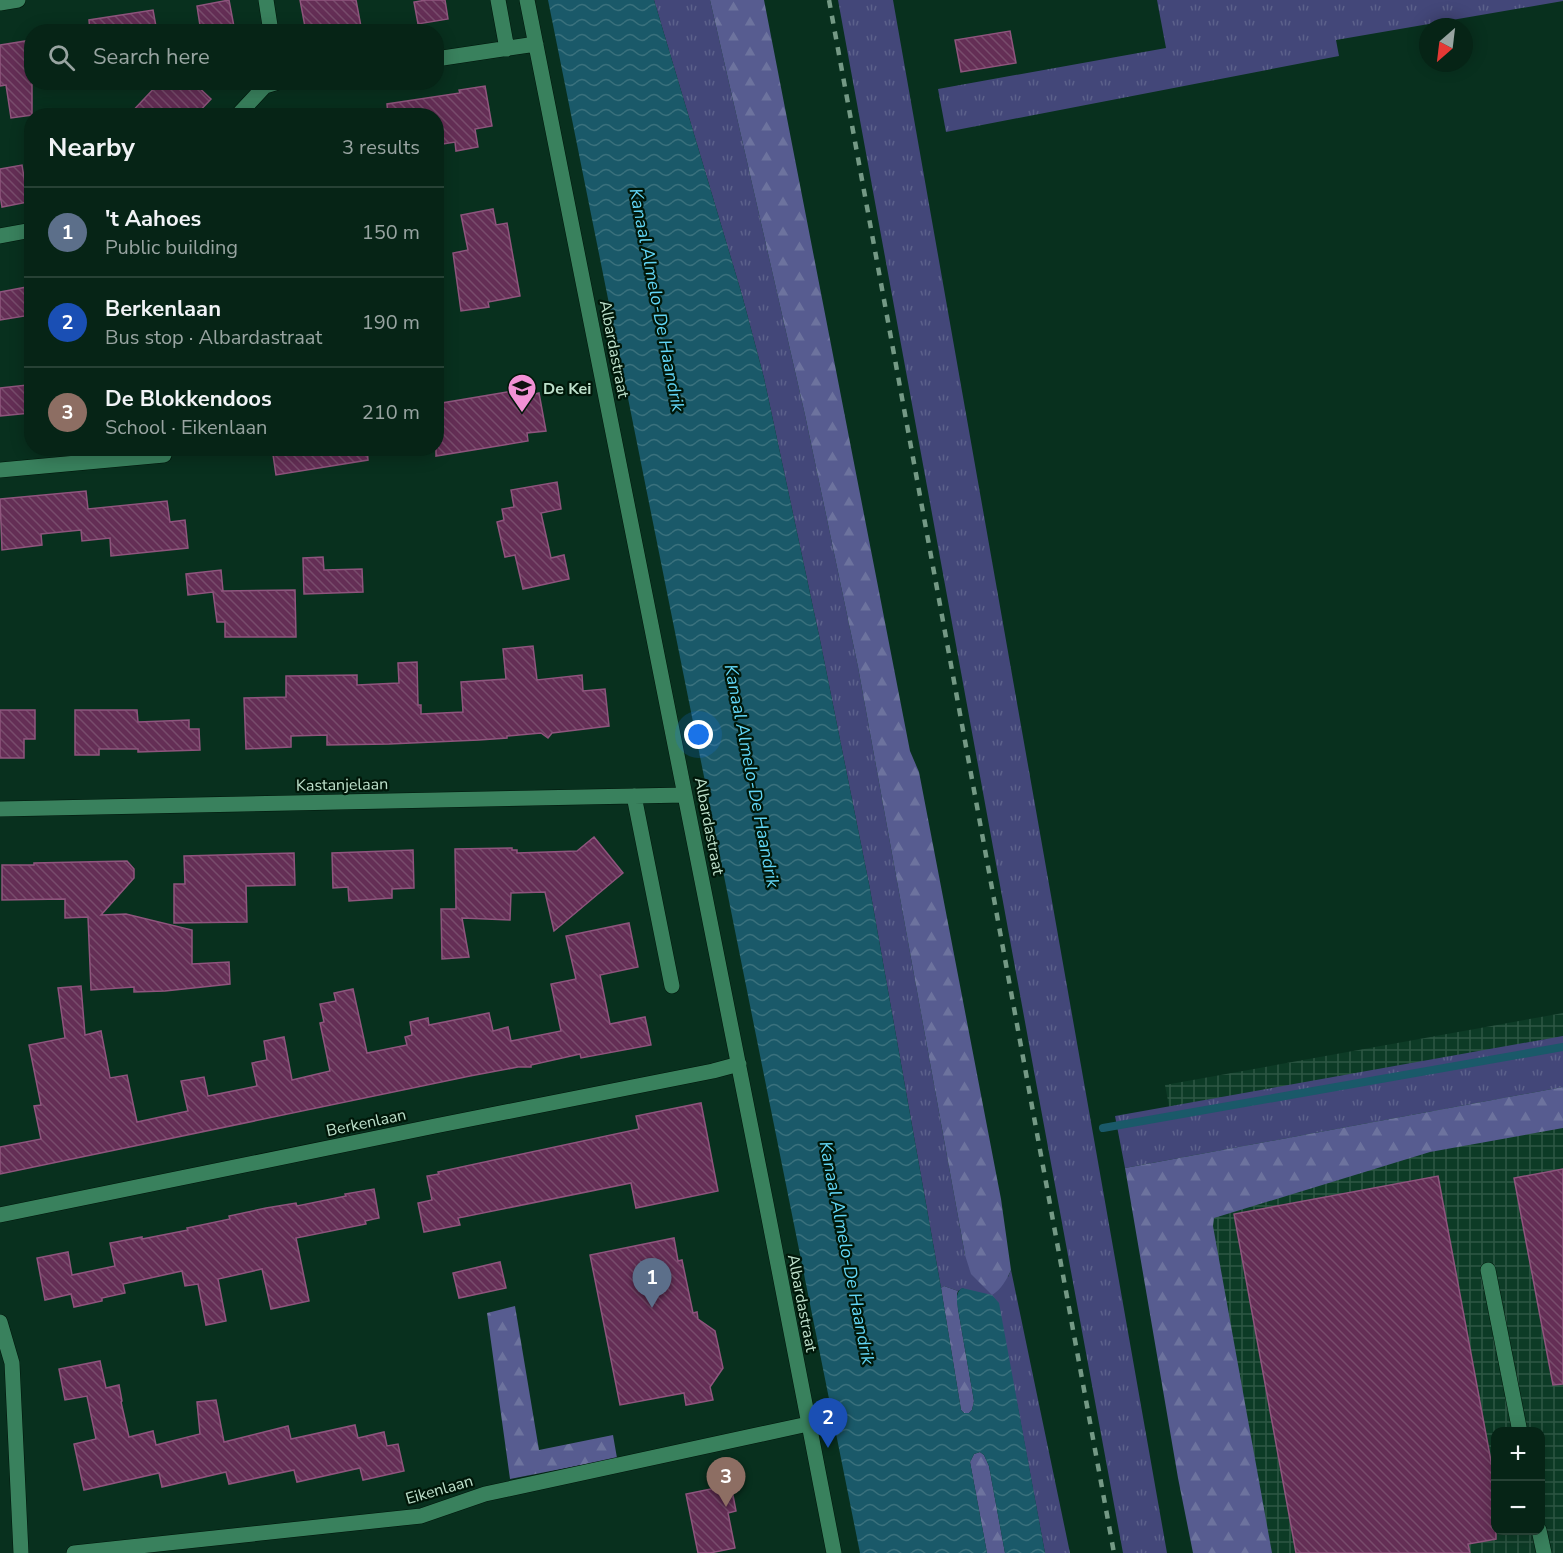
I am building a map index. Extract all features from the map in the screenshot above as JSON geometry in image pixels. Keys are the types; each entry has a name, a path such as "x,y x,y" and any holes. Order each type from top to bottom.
{"street":[{"path":"0,3 18,0"},
{"path":"266,0 270,24"},
{"path":"498,0 507,49"},
{"name":"Albardastraat","path":"527,0 834,1553"},
{"path":"444,58 536,44"},
{"path":"244,108 261,90"},
{"path":"0,236 24,232"},
{"path":"0,470 153,456"},
{"name":"Kastanjelaan","path":"0,808 685,795"},
{"path":"634,796 672,986"},
{"name":"Berkenlaan","path":"0,1215 739,1065"},
{"path":"1488,1270 1519,1427"},
{"path":"0,1322 12,1363 21,1553"},
{"name":"Eikenlaan","path":"74,1553 421,1516 485,1494 808,1424"},
{"path":"1540,1535 1544,1553"}],"shaded area":[{"path":"1563,1013 1563,1553 1254,1553 1165,1085"}],"green space":[{"path":"654,0 710,0 805,415 858,667 965,1255 1008,1277 1011,1270 1070,1553 1045,1553 1017,1403 963,1288 958,1291 944,1286 941,1288 869,884 764,378 742,295"},
{"path":"710,0 764,0 910,751 919,772 1001,1199 1011,1270 1006,1281 992,1295 971,1274 965,1255 858,667 805,415"},
{"path":"838,0 893,0 1167,1553 1123,1553"},
{"path":"1157,0 1563,0 1464,18 1419,18 1419,26 1336,40 1339,56 946,132 938,89 1166,48"},
{"path":"1563,1036 1563,1087 1125,1168 1115,1116"},
{"path":"1563,1087 1563,1128 1430,1152 1214,1218 1213,1226 1272,1553 1193,1553 1125,1168"},
{"path":"944,1286 958,1291 958,1309 974,1401 969,1413 961,1410 941,1288"},
{"path":"515,1306 539,1450 613,1435 617,1458 510,1479 487,1313"},
{"path":"980,1452 989,1466 1005,1553 987,1553 970,1462 974,1454"}],"water":[{"name":"Kanaal Almelo-De Haandrik","path":"548,0 654,0 742,295 764,378 869,884 961,1410 969,1413 974,1401 957,1303 957,1295 962,1288 992,1295 999,1303 1045,1553 1005,1553 989,1466 980,1452 974,1454 970,1462 987,1553 860,1553"}],"building":[{"path":"229,0 234,24 200,24 197,6"},
{"path":"300,0 356,0 360,24 304,24"},
{"path":"445,0 448,19 418,24 414,2"},
{"path":"153,10 156,24 89,24 89,20"},
{"path":"1010,31 1016,63 961,72 955,40"},
{"path":"24,41 24,90 32,90 32,108 24,108 24,116 11,118 6,85 0,86 0,45"},
{"path":"485,86 492,126 475,129 478,147 456,151 455,142 444,144 444,108 387,108 387,104 460,93 459,90"},
{"path":"152,90 201,90 211,99 203,108 136,108"},
{"path":"22,165 24,203 2,207 0,169"},
{"path":"493,209 496,225 507,223 520,296 488,302 489,307 461,311 453,253 468,250 461,215"},
{"path":"24,288 24,316 0,320 0,292"},
{"path":"24,385 24,414 0,416 0,388"},
{"path":"530,388 531,395 539,393 546,431 527,433 528,441 444,455 444,403"},
{"path":"273,456 368,456 368,460 276,475"},
{"path":"557,482 561,509 541,513 551,558 564,555 569,579 523,589 515,555 505,557 497,522 504,520 502,509 514,507 511,490"},
{"path":"86,491 88,509 167,501 170,522 185,520 188,548 111,556 110,538 82,541 81,530 41,534 42,545 2,550 0,499"},
{"path":"323,557 324,570 362,569 363,592 304,594 303,558"},
{"path":"221,570 223,591 295,590 296,637 225,637 225,622 217,622 213,592 188,595 186,574"},
{"path":"533,646 537,680 582,675 583,691 605,689 609,726 552,733 548,738 541,733 507,736 507,738 389,744 327,745 327,735 291,736 291,747 246,749 244,698 286,697 286,676 357,675 357,685 399,683 398,663 417,662 418,705 421,705 421,714 463,712 461,682 506,679 503,649"},
{"path":"0,710 35,710 35,739 24,739 24,758 0,758"},
{"path":"75,710 137,710 138,722 189,720 189,729 199,729 200,750 138,752 138,749 99,749 99,755 75,755"},
{"path":"594,837 623,873 554,931 545,892 511,893 510,920 462,918 469,957 442,959 441,909 456,909 455,849 512,848 512,850 517,850 517,853 577,851"},
{"path":"413,850 414,888 392,889 392,898 349,901 348,887 333,888 332,853"},
{"path":"294,853 295,885 246,886 247,922 174,923 174,884 185,884 184,856"},
{"path":"127,861 134,869 134,878 101,915 126,914 192,930 192,964 229,962 230,984 165,991 134,992 134,987 91,990 88,917 65,918 65,899 2,900 2,865"},
{"path":"629,923 638,967 600,975 610,1024 645,1017 651,1045 581,1058 580,1054 531,1065 531,1067 518,1067 470,1076 0,1174 0,1147 41,1139 34,1106 41,1105 29,1045 65,1038 58,988 81,986 85,1035 101,1031 110,1078 127,1075 137,1122 188,1111 181,1081 204,1077 208,1096 257,1086 252,1063 267,1060 264,1041 284,1037 292,1080 330,1071 320,1023 324,1022 320,1004 336,1001 334,993 353,989 367,1053 407,1045 405,1037 412,1035 410,1022 428,1018 429,1025 489,1013 493,1031 508,1027 511,1041 561,1031 551,984 576,979 566,936"},
{"path":"701,1103 718,1191 636,1208 631,1183 458,1218 460,1225 424,1232 418,1203 432,1200 427,1176 639,1129 636,1116"},
{"path":"1563,1169 1563,1384 1553,1385 1514,1178"},
{"path":"1438,1176 1491,1461 1491,1535 1496,1535 1496,1539 1468,1544 1470,1553 1296,1553 1234,1214"},
{"path":"374,1189 379,1218 365,1221 366,1224 296,1238 309,1301 271,1309 262,1269 218,1279 226,1321 206,1325 198,1284 185,1286 182,1271 123,1284 125,1293 74,1307 71,1294 45,1300 37,1258 68,1252 72,1275 115,1266 110,1243 188,1230 187,1228 230,1219 229,1216 266,1208 296,1203 297,1206"},
{"path":"674,1238 678,1261 682,1260 693,1313 697,1312 698,1319 715,1331 723,1368 710,1387 713,1400 686,1405 684,1393 620,1405 590,1255"},
{"path":"500,1262 506,1288 459,1298 453,1273"},
{"path":"100,1361 106,1388 119,1385 129,1437 153,1431 156,1445 200,1434 197,1402 216,1400 224,1442 288,1426 291,1439 355,1425 358,1438 384,1432 387,1446 398,1444 404,1471 363,1480 360,1468 297,1482 294,1470 229,1484 226,1472 162,1487 159,1473 84,1490 74,1444 96,1439 87,1396 65,1400 59,1369"},
{"path":"731,1485 736,1511 728,1513 735,1548 698,1553 686,1494"}],"waterway":[{"path":"1103,1128 1563,1047"}],"railway":[{"path":"829,0 1114,1553"}],"place":[{"name":"De Kei","path":"522,414"},
{"name":"'t Aahoes","path":"652,1308"},
{"name":"Berkenlaan","path":"828,1448"},
{"name":"De Blokkendoos","path":"726,1507"}]}
